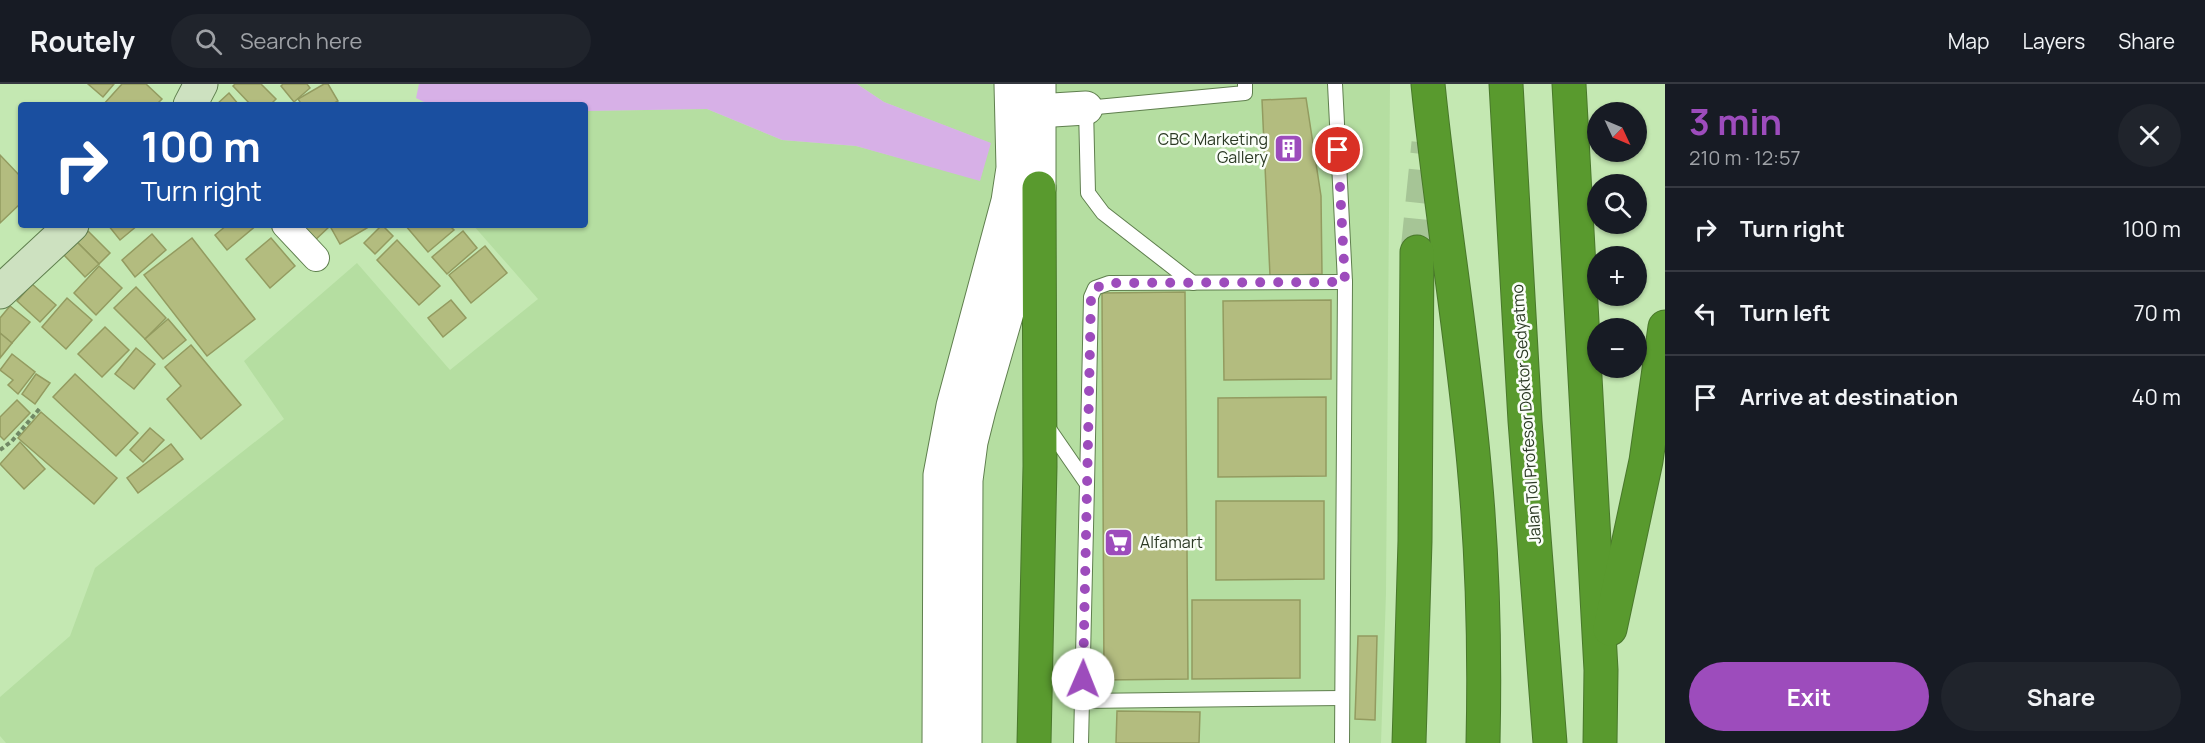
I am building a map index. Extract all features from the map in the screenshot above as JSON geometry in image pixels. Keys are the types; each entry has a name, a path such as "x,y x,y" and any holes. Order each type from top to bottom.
{"highway":[{"path":"1428,84 1476,484 1484,687 1483,743"},
{"name":"Jalan Tol Profesor Doktor Sedyatmo","path":"1506,84 1525,422 1550,743"},
{"path":"1569,84 1601,670 1600,743"},
{"path":"1034,743 1040,466 1039,188"},
{"path":"1409,743 1415,541 1418,252"},
{"path":"1601,670 1646,461 1665,327"}],"main road":[{"path":"192,102 201,84"},
{"path":"0,292 69,228"}],"street":[{"path":"1026,98 1086,108"},
{"path":"965,743 966,480 976,421 1033,222 1039,188 1026,98"},
{"path":"939,743 940,475 953,406 1008,201 1026,98"},
{"path":"288,228 316,258"}],"lane":[{"path":"1193,283 1126,229 1102,213 1088,193 1086,108 1245,93 1245,84"},
{"path":"1335,84 1345,282 1342,743"},
{"path":"1081,743 1091,297 1095,288 1109,283 1345,282"},
{"path":"1039,415 1087,484"},
{"path":"1082,701 1342,698"}],"path":[{"path":"0,450 12,441 41,406"}],"shaded area":[{"path":"419,84 857,84 884,102 991,143 980,181 856,146 782,140 707,109 588,111 588,102 424,102 416,98"},
{"path":"857,84 1390,84 1386,593 1381,743 6,743 0,736 0,697 70,636 95,568 284,419 244,361 357,263 450,370 538,299 476,228 588,228 588,111 707,109 782,140 856,146 980,180 990,143 884,102"}],"building":[{"path":"88,84 114,84 103,97"},
{"path":"122,84 146,84 162,99 159,102 106,102"},
{"path":"235,84 261,84 276,99 273,102 248,102 233,86"},
{"path":"283,84 307,84 310,88 294,102 281,86"},
{"path":"328,84 338,101 300,102 298,99"},
{"path":"229,93 236,102 219,102"},
{"name":"CBC Marketing Gallery","path":"1306,98 1321,196 1322,274 1270,276 1262,100"},
{"path":"0,155 18,174 18,206 0,223"},
{"path":"110,228 134,228 120,240"},
{"path":"223,228 253,228 227,250 215,235"},
{"path":"297,228 328,228 311,244"},
{"path":"331,228 367,228 340,244"},
{"path":"379,228 385,228 393,236 375,254 364,243"},
{"path":"408,228 452,228 454,230 428,252"},
{"path":"88,231 110,253 99,264 77,242"},
{"path":"463,231 477,248 447,274 432,257"},
{"path":"152,234 166,250 135,277 122,260"},
{"path":"192,238 255,319 207,356 144,275"},
{"path":"271,238 295,266 270,288 246,259"},
{"path":"397,240 440,286 419,305 377,260"},
{"path":"77,242 99,264 85,277 64,255"},
{"path":"485,246 507,273 471,303 449,275"},
{"path":"99,266 122,288 96,315 74,293"},
{"path":"32,284 56,305 40,322 17,301"},
{"path":"136,287 166,318 145,339 114,308"},
{"path":"1185,292 1188,679 1104,680 1102,293"},
{"path":"67,298 92,320 66,349 42,327"},
{"path":"451,300 466,318 443,337 428,318"},
{"path":"1331,300 1331,379 1224,380 1223,301"},
{"path":"10,306 30,322 12,343 0,333 0,318"},
{"path":"168,319 186,340 163,359 145,339"},
{"path":"105,327 129,350 102,377 78,354"},
{"path":"0,333 12,343 0,358"},
{"path":"191,345 241,405 201,439 167,399 181,386 165,367"},
{"path":"136,348 155,364 134,389 115,374"},
{"path":"12,354 35,372 18,394 8,385 13,380 0,370"},
{"path":"36,374 50,383 35,404 22,394"},
{"path":"75,374 138,433 116,456 53,397"},
{"path":"1326,397 1326,476 1218,477 1218,398"},
{"path":"17,400 30,413 4,440 0,436 0,417"},
{"path":"41,412 117,478 94,504 18,438"},
{"path":"150,428 164,440 143,462 130,450"},
{"path":"20,442 45,469 24,489 0,464"},
{"path":"171,444 183,459 138,493 127,478"},
{"path":"1216,501 1324,501 1324,579 1216,580"},
{"path":"1192,600 1300,600 1300,678 1192,679"},
{"path":"1358,636 1377,636 1375,720 1355,719"},
{"path":"1117,711 1200,712 1199,743 1116,743"}],"tunnel":[{"path":"1417,252 1428,143"}],"place":[{"name":"CBC Marketing Gallery","path":"1289,148"},
{"name":"Alfamart","path":"1119,542"}],"route":[{"path":"1083,679 1091,297 1095,288 1109,283 1345,282 1338,150"}]}
